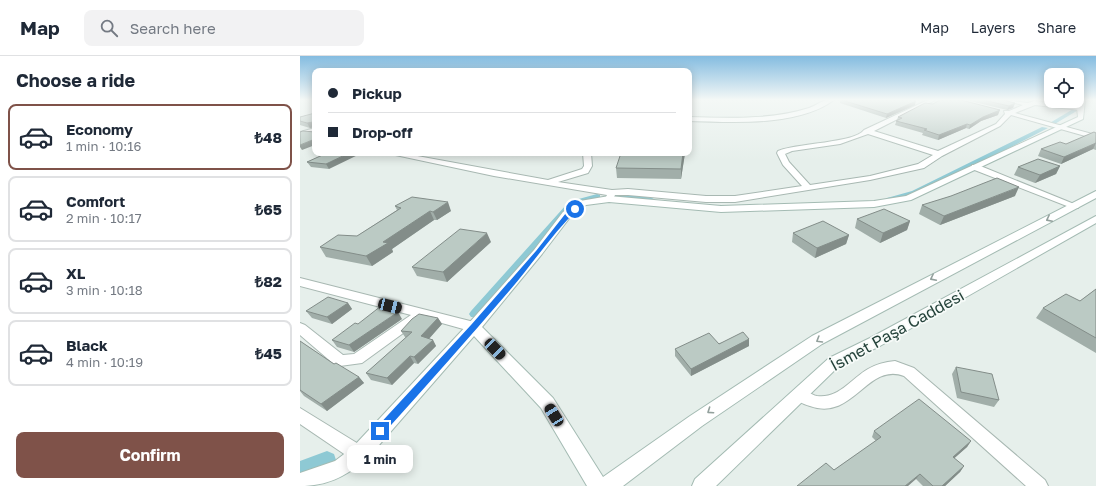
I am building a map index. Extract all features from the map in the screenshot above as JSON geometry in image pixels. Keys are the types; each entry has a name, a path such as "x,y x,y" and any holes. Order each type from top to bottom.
{"street":[{"path":"808,188 786,163 781,153 790,149 840,142 889,120"},
{"path":"300,483 341,468 358,454 474,327 538,252 568,214 583,203 628,192 706,199 735,199 808,188 896,172 921,166 939,154 1004,120"},
{"path":"1033,120 1096,137"},
{"path":"406,156 547,182 611,196 721,209 874,204 908,198 1077,120"},
{"path":"866,131 939,154"},
{"path":"547,182 585,171 588,166 588,156"},
{"path":"975,167 1075,206"},
{"path":"607,486 696,421 817,340 866,313 1096,194"},
{"name":"İsmet Paşa Caddesi","path":"702,486 834,362 875,342 1096,219"},
{"path":"300,282 474,327 547,403 598,486"},
{"path":"300,328 340,361 358,358 420,314"},
{"path":"800,394 817,402 833,401 846,396 873,373 889,367 899,366 910,372 1039,486"},
{"path":"300,416 335,437 358,454"}],"building":[{"path":"312,120 312,122 307,123 300,121"},
{"path":"978,120 970,125 967,124 939,135 924,130 927,129 896,121"},
{"path":"300,132 312,132 312,140 300,145"},
{"path":"1094,132 1096,133 1096,143 1064,157 1041,149 1060,142 1066,144"},
{"path":"320,156 343,156 326,164 307,162"},
{"path":"620,156 683,156 681,169 616,168"},
{"path":"1038,159 1060,166 1040,175 1018,167"},
{"path":"997,178 1019,187 944,216 922,205 951,196"},
{"path":"412,197 448,202 433,212 430,211 383,242 388,243 366,256 320,247 338,235 357,236 401,208 395,206"},
{"path":"884,209 910,221 883,233 857,219"},
{"path":"823,221 849,235 817,248 793,233"},
{"path":"460,229 487,233 443,272 412,267"},
{"path":"1096,289 1096,338 1043,308 1066,294 1080,301"},
{"path":"328,297 348,303 327,317 306,311"},
{"path":"381,306 398,312 349,345 332,340 355,323 358,324"},
{"path":"419,314 438,318 421,336 433,340 414,357 410,356 387,378 366,373 412,332 401,331"},
{"path":"743,332 749,339 691,369 675,349 709,333 719,344"},
{"path":"300,341 334,364 336,363 359,377 321,404 300,390"},
{"path":"956,367 992,374 999,400 961,392"},
{"path":"919,399 971,441 953,457 964,466 942,486 933,486 920,474 905,486 797,486 826,463 834,470 881,437 874,431"}],"waterway":[{"path":"1051,124 1058,120"},
{"path":"890,200 915,193 1044,128"},
{"path":"622,196 652,201"},
{"path":"476,314 569,207 578,202 597,197"},
{"path":"300,470 327,460"}],"route":[{"path":"380,431 474,327 538,252 568,214 575,209"}]}
